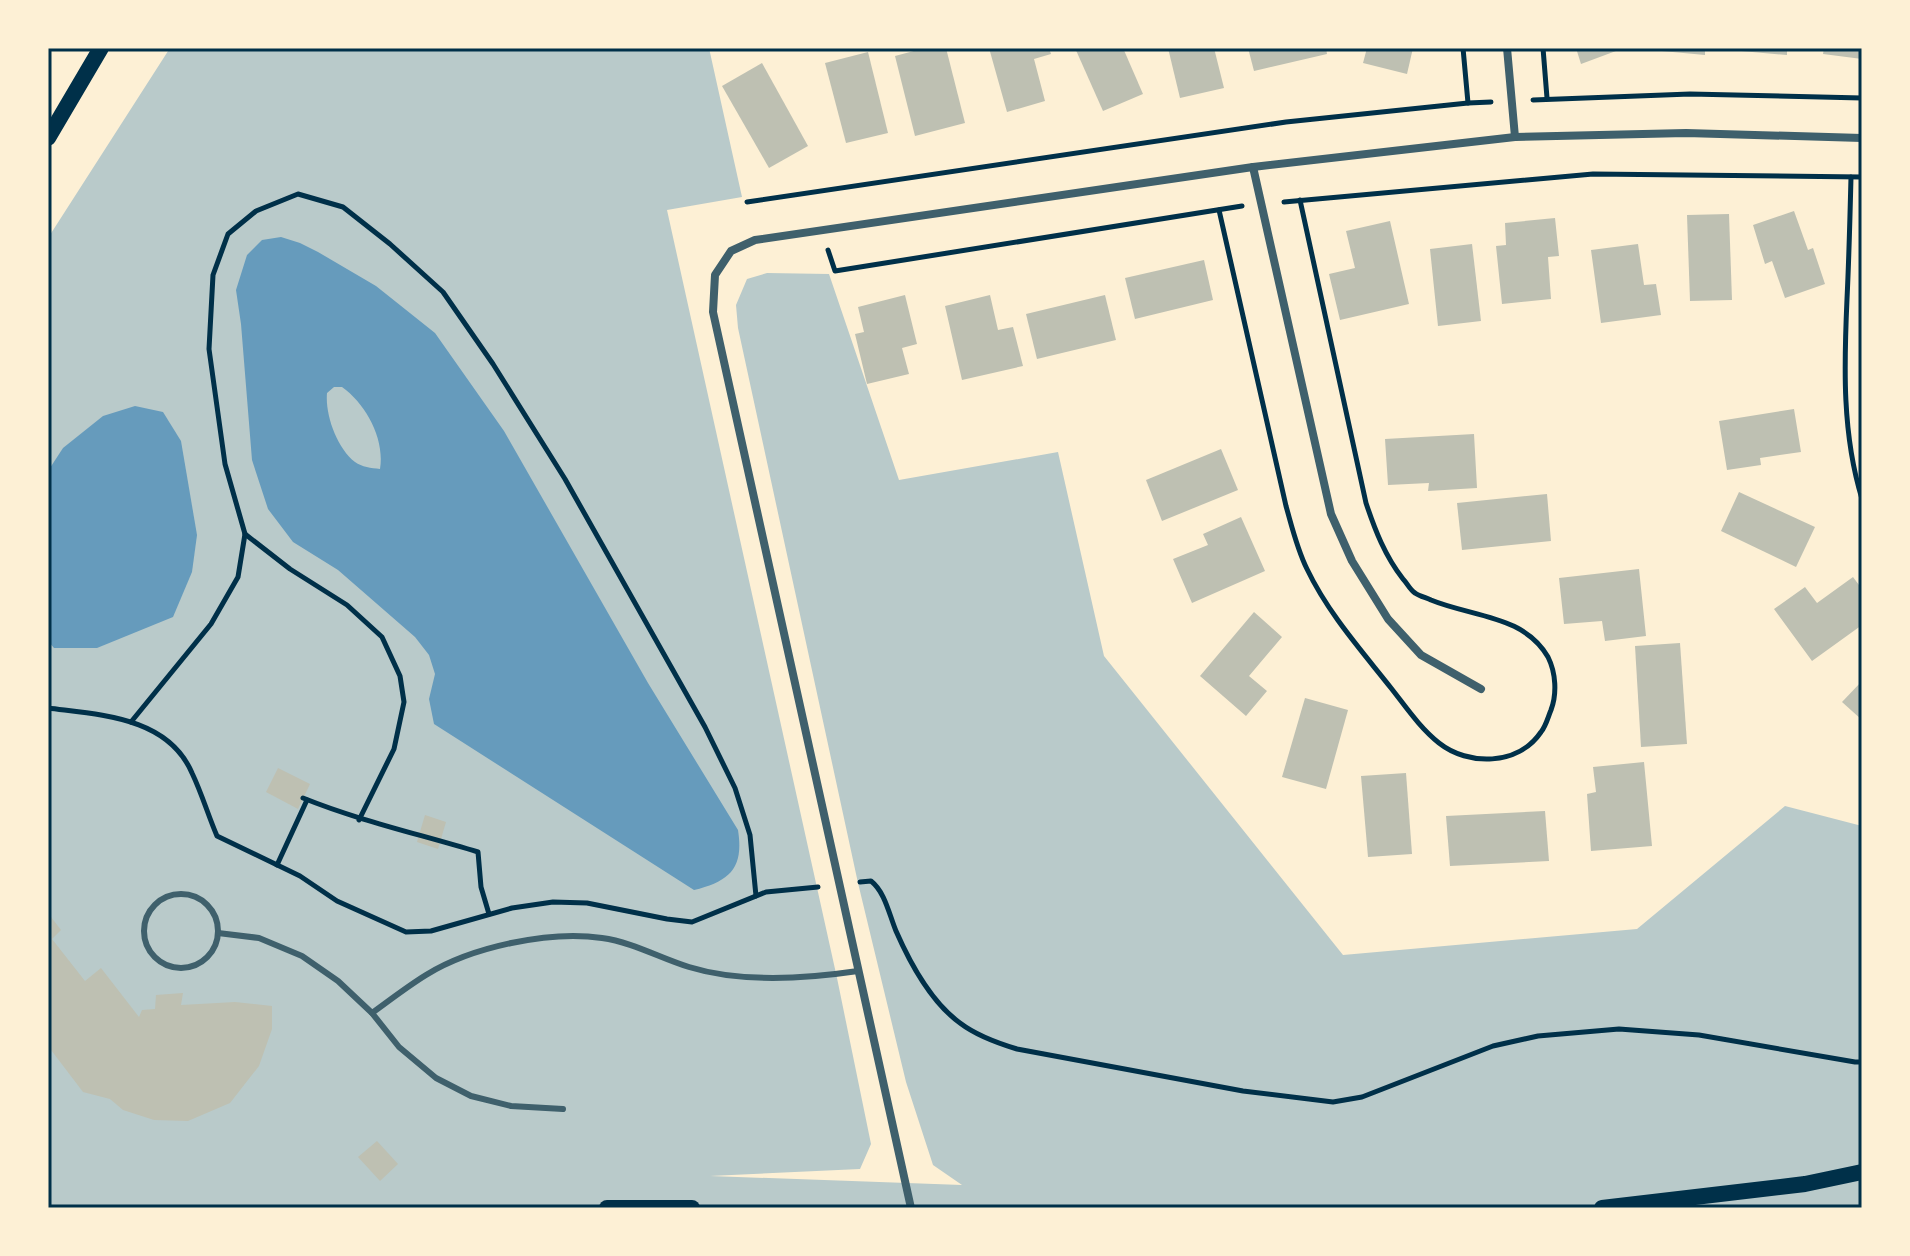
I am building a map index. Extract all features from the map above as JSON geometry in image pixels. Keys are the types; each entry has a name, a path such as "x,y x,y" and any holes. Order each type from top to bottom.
{"main road":[{"path":"48,138 101,48"},
{"path":"1602,1208 1805,1184 1862,1172"},
{"path":"607,1208 692,1208"}],"street":[{"path":"1507,48 1515,137"},
{"path":"911,1208 713,312 715,275 731,251 755,240 1253,167 1515,137 1686,133 1862,138"},
{"path":"1253,167 1331,514 1347,550 1388,619 1421,655 1481,689"}],"lane":[{"path":"179,893 203,900 217,920 218,933 210,955 200,963 177,968 155,958 147,947 144,923 157,902 179,893"},
{"path":"218,933 259,938 302,956 338,981 372,1013 399,1047 436,1078 471,1096 511,1106 563,1109"},
{"path":"372,1013 429,973 473,953 518,940 563,935 603,938 690,967 727,974 818,977 858,971"}],"path":[{"path":"1463,48 1468,103"},
{"path":"1543,48 1547,98"},
{"path":"747,202 1286,122 1468,103 1690,94 1862,98"},
{"path":"822,230 835,271 1300,200 1593,174 1862,177"},
{"path":"1851,177 1844,376 1850,448 1862,499"},
{"path":"131,722 211,624 238,577 245,534 225,464 209,349 213,275 228,234 256,211 298,194 343,207 390,244 443,292 493,364 565,479 705,727 735,788 750,835 756,896"},
{"path":"1219,210 1286,506 1307,569 1345,631 1428,735 1455,754 1468,758 1492,759 1512,755 1530,745 1542,731 1554,702 1555,677 1549,659 1528,634 1516,627 1498,619 1443,605 1415,593 1392,565 1366,503 1300,200"},
{"path":"245,534 290,569 347,605 382,637 400,676 404,702 394,749 359,820"},
{"path":"48,708 117,717 149,728 173,745 191,770 217,836 300,876 337,901 406,932 431,931 512,908 553,902 587,903 692,922 766,892 871,881 878,886 897,933 936,999 959,1023 989,1040 1017,1049 1243,1091 1333,1102 1362,1097 1493,1046 1538,1036 1619,1029 1699,1035 1862,1062"},
{"path":"277,865 305,799 359,820 478,852 481,887 489,915"}],"shaded area":[{"path":"170,48 709,48 742,197 667,210 871,1144 860,1169 710,1176 962,1185 933,1165 906,1082 858,883 738,328 736,305 747,279 767,273 829,274 899,480 1058,452 1104,656 1343,955 1637,929 1785,806 1862,826 1862,1208 48,1208 48,238"}],"water":[{"path":"281,237 318,252 376,286 435,333 504,431 648,683 738,830 739,854 732,871 725,877 694,890 434,724 429,699 435,674 429,655 415,637 338,570 293,542 268,509 252,460 236,290 247,255 262,240","holes":["334,387 342,387 351,394 377,434 380,469 355,462 334,430 327,393"]},
{"path":"135,406 163,412 181,441 197,535 192,572 173,617 97,648 54,648 48,641 48,471 63,448 103,416"}],"building":[{"path":"925,48 946,48 965,123 915,136 895,56"},
{"path":"989,48 1049,48 1051,54 1034,59 1045,101 1007,112"},
{"path":"1075,48 1123,48 1143,94 1103,111"},
{"path":"1168,48 1214,48 1224,88 1180,98"},
{"path":"1248,48 1326,48 1327,54 1254,71"},
{"path":"1367,48 1413,48 1407,74 1363,63"},
{"path":"1576,48 1624,48 1581,64"},
{"path":"1705,48 1705,55 1651,50"},
{"path":"1787,48 1787,55 1730,50"},
{"path":"1824,48 1862,48 1862,59 1823,54"},
{"path":"868,52 888,133 846,143 825,63"},
{"path":"762,63 808,146 769,168 722,86"},
{"path":"1794,211 1808,250 1813,248 1825,284 1785,298 1772,261 1765,264 1753,225"},
{"path":"1729,214 1732,300 1690,301 1687,215"},
{"path":"1555,218 1559,256 1548,257 1551,299 1502,304 1496,246 1506,245 1505,223"},
{"path":"1390,221 1409,304 1340,320 1329,274 1355,268 1346,231"},
{"path":"1472,244 1481,321 1438,326 1430,249"},
{"path":"1638,244 1644,285 1656,284 1661,315 1601,323 1591,250"},
{"path":"1204,260 1213,300 1135,319 1125,278"},
{"path":"905,295 917,344 902,348 909,374 867,384 855,334 864,332 858,307"},
{"path":"990,295 998,330 1013,327 1023,366 962,380 945,306"},
{"path":"1105,295 1116,340 1037,359 1026,314"},
{"path":"1794,409 1801,452 1760,458 1761,465 1727,470 1719,421"},
{"path":"1474,434 1477,488 1428,491 1429,483 1388,485 1385,439"},
{"path":"1221,449 1238,490 1162,521 1146,480"},
{"path":"1739,492 1815,527 1796,567 1721,531"},
{"path":"1547,494 1551,541 1462,550 1457,503"},
{"path":"1241,517 1265,571 1192,603 1173,559 1208,545 1203,534"},
{"path":"1639,569 1646,636 1605,641 1602,621 1564,624 1559,578"},
{"path":"1853,577 1862,589 1862,625 1812,661 1774,609 1805,587 1817,603"},
{"path":"1254,612 1282,637 1249,676 1267,691 1246,716 1200,676"},
{"path":"1680,643 1687,744 1641,747 1635,646"},
{"path":"1862,681 1862,720 1842,702"},
{"path":"1305,698 1348,710 1326,789 1282,777"},
{"path":"1644,762 1652,846 1591,851 1587,794 1596,792 1593,767"},
{"path":"278,768 310,784 298,809 266,792"},
{"path":"1406,773 1412,854 1368,857 1361,776"},
{"path":"1545,811 1549,861 1450,866 1446,816"},
{"path":"425,815 446,822 438,849 417,842"},
{"path":"48,913 61,930 52,939 85,981 101,968 139,1017 142,1010 155,1009 156,995 183,993 181,1005 235,1002 272,1006 272,1029 259,1066 230,1103 188,1121 154,1120 123,1110 110,1099 83,1092 48,1046"},
{"path":"377,1141 398,1164 380,1181 358,1157"}]}
